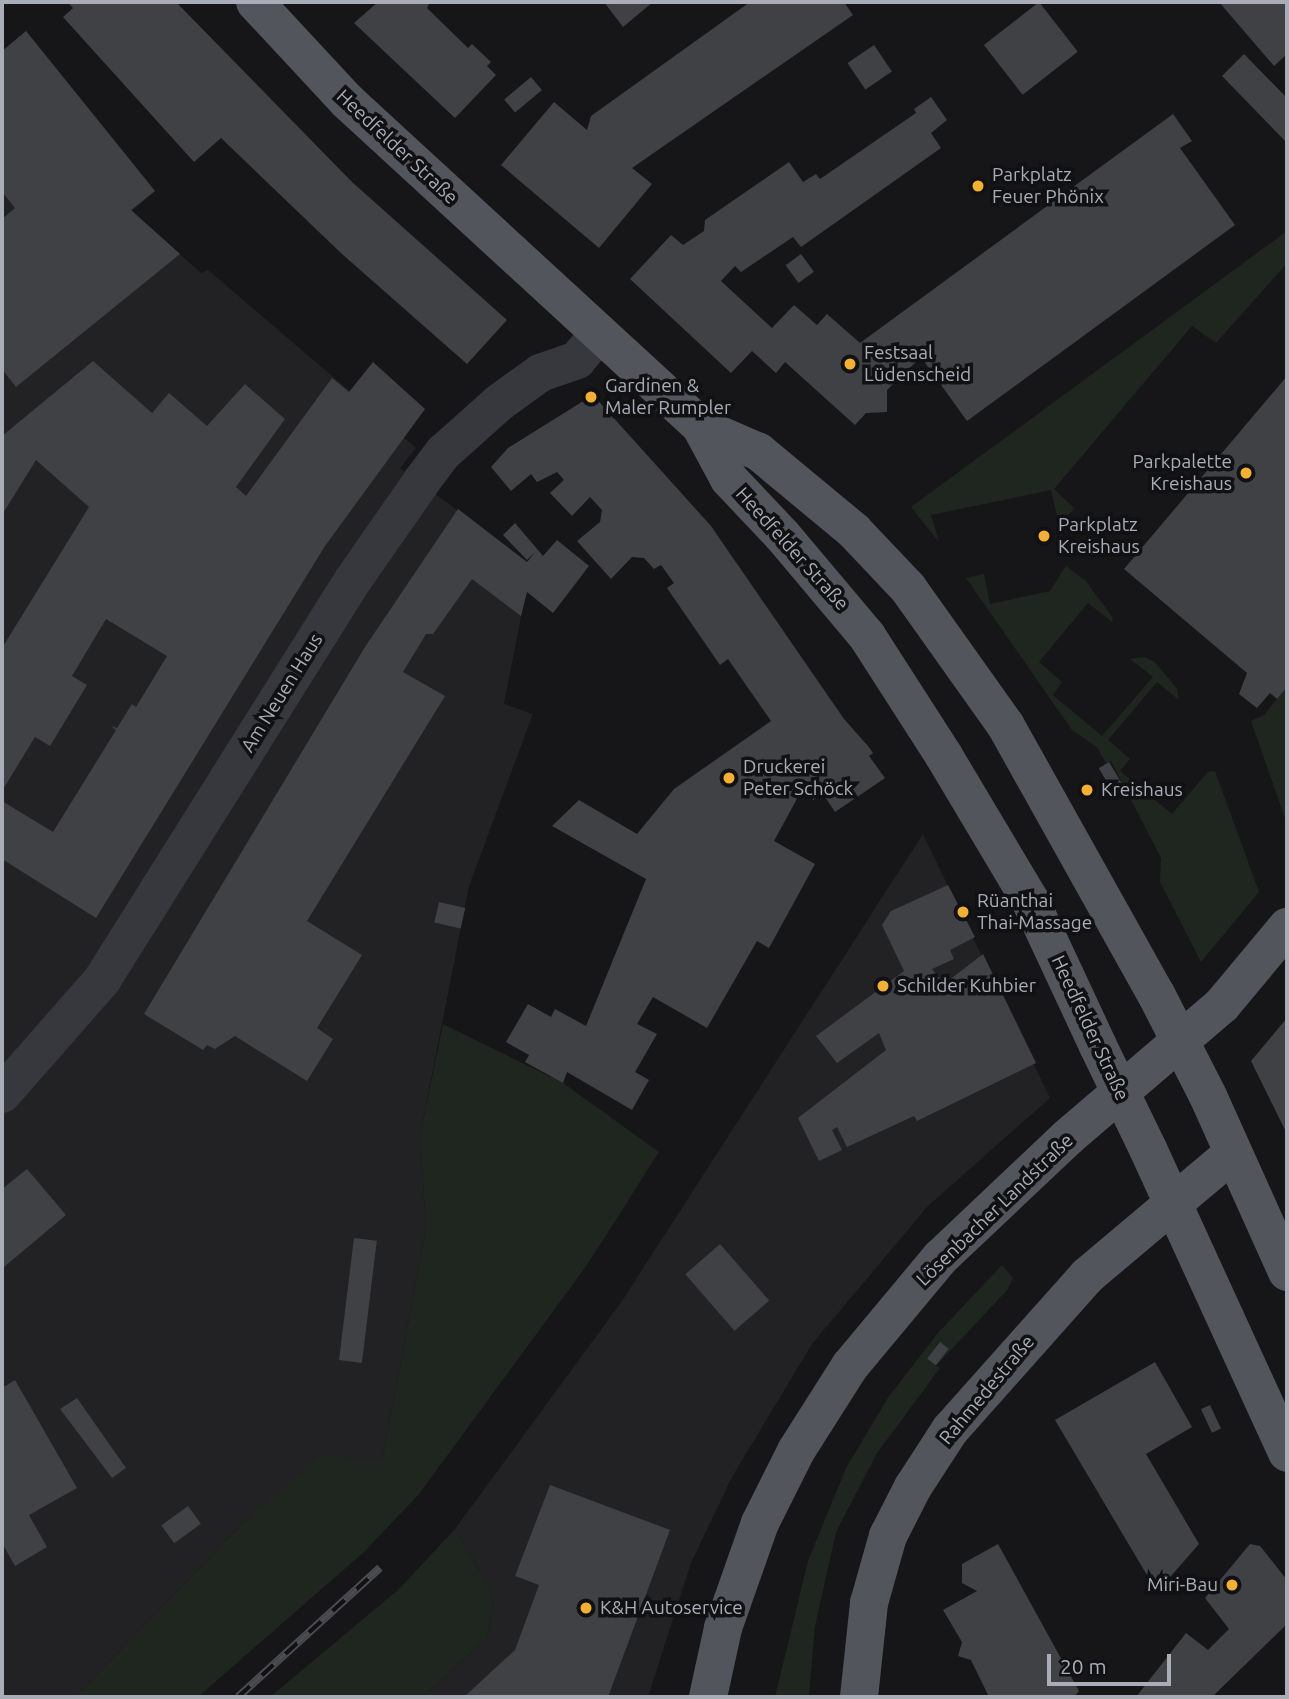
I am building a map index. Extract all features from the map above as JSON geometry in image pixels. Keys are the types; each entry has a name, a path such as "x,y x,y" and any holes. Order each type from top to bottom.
{"main road":[{"name":"Heedfelder Straße","path":"255,2 347,101 701,427 729,479 782,535 867,636 1001,846 1173,1203 1287,1453"},
{"name":"Heedfelder Straße","path":"701,427 760,452 854,531 908,588 1006,726 1156,994 1209,1096 1232,1154 1287,1272"},
{"name":"Lösenbacher Landstraße","path":"708,1697 723,1629 760,1523 796,1451 850,1366 940,1258 1068,1137 1222,1004 1287,927"},
{"name":"Rahmedestraße","path":"859,1697 869,1603 888,1536 912,1487 950,1430 1104,1259 1232,1154"}],"street":[{"name":"Am Neuen Haus","path":"2,1094 73,1018 125,948 353,580 444,452 500,402 540,373 577,360 600,333"}],"shaded area":[{"path":"26,31 155,191 132,211 201,273 208,270 416,448 400,468 531,565 504,704 533,714 469,886 420,1136 426,1228 382,1462 245,1521 75,1697 2,1697 2,52"},
{"path":"1287,231 1287,263 1216,343 1192,326 1054,489 1074,508 1072,512 1058,521 1051,490 931,515 939,542 911,507"},
{"path":"1066,566 1086,581 1113,618 1112,622 1088,603 1039,662 1062,682 1053,695 1102,736 1153,677 1130,659 1144,657 1155,662 1177,689 1179,700 1157,682 1108,740 1130,759 1120,771 1172,814 1208,772 1215,771 1259,892 1201,962 1160,882 1161,858 1111,761 1106,763 1097,747 1072,730 966,578 984,574 990,604 1050,591"},
{"path":"1287,687 1287,824 1251,721 1264,715"},
{"path":"923,834 1050,1098 928,1206 812,1344 732,1477 691,1563 648,1697 423,1697 487,1637 494,1597 455,1529 622,1301"},
{"path":"443,1024 563,1083 659,1152 587,1265 419,1494 364,1552 198,1697 75,1697 245,1521 320,1455 382,1462 426,1228 420,1136"},
{"path":"1002,1265 1013,1278 1008,1289 936,1366 940,1368 877,1453 836,1532 815,1626 809,1697 775,1697 808,1561 846,1468 889,1396 938,1333"},
{"path":"455,1529 494,1597 487,1637 423,1697 270,1697 399,1589"}],"building":[{"path":"67,2 176,2 352,182 507,320 467,364 342,254 221,138 194,162 63,17 73,8"},
{"path":"378,2 430,2 427,8 468,48 472,44 491,62 487,66 496,75 455,118 354,23"},
{"path":"604,2 653,2 623,27"},
{"path":"750,2 844,2 853,15 632,168 652,184 599,248 501,165 554,102 587,130 591,116"},
{"path":"1039,2 1078,52 1023,95 984,45"},
{"path":"1219,2 1287,2 1287,54 1274,66"},
{"path":"26,31 155,191 131,210 180,254 16,387 2,369 2,219 15,208 2,192 2,51"},
{"path":"874,45 892,72 865,89 847,63"},
{"path":"1244,54 1287,98 1287,143 1222,76"},
{"path":"531,77 542,90 515,113 504,99"},
{"path":"931,97 947,120 931,133 941,148 801,247 793,237 741,272 735,266 721,281 772,328 794,305 817,325 827,314 860,343 1173,114 1192,141 1180,148 1235,225 967,421 921,357 887,390 887,412 866,413 855,425 785,362 776,373 752,351 731,373 630,279 671,235 683,245 704,231 705,220 789,162 803,182 816,174 820,179 916,113 914,109"},
{"path":"801,254 814,272 799,283 786,265"},
{"path":"93,361 152,413 169,393 207,426 245,384 285,419 236,487 246,496 332,378 349,392 373,362 425,409 325,546 96,918 2,859 2,801 53,832 116,730 111,726 117,728 132,704 136,707 167,656 106,619 72,676 87,685 50,746 35,737 2,791 2,648 89,507 36,460 2,515 2,436"},
{"name":"Parkpalette Kreishaus","path":"1287,376 1287,687 1277,699 1270,693 1257,708 1239,694 1247,673 1124,569"},
{"path":"593,395 711,526 844,719 873,753 869,756 885,778 835,812 823,794 813,800 807,790 799,795 774,841 815,864 769,948 757,941 707,1028 653,997 637,1024 657,1034 635,1072 649,1080 632,1110 567,1072 563,1083 525,1062 529,1055 506,1042 528,1004 551,1017 555,1009 586,1026 646,879 552,826 579,800 637,834 674,789 771,721 728,659 720,665 667,588 674,583 661,565 654,569 644,558 632,557 611,579 577,541 600,522 602,510 590,497 572,516 550,493 564,480 557,472 537,482 531,474 511,491 491,467 508,448"},
{"path":"458,509 527,562 535,552 527,560 503,535 515,523 543,556 557,540 589,566 553,613 527,592 521,616 472,579 433,634 426,634 403,672 445,696 307,921 362,955 317,1028 333,1039 307,1081 235,1036 215,1049 207,1045 203,1050 144,1014 365,647"},
{"path":"1109,762 1122,784 1112,790 1099,768"},
{"path":"948,885 975,937 950,950 954,959 932,969 944,984 983,954 1036,1063 917,1121 914,1116 847,1147 837,1127 832,1130 842,1150 819,1161 798,1118 886,1050 879,1033 837,1063 816,1036 904,971 882,925 891,911"},
{"path":"439,902 465,908 461,929 434,922"},
{"path":"1287,1018 1287,1134 1251,1061"},
{"path":"27,1169 66,1215 4,1267 2,1189"},
{"path":"354,1238 377,1241 362,1363 339,1360"},
{"path":"720,1244 769,1301 734,1331 685,1274"},
{"path":"940,1342 949,1349 936,1365 927,1359"},
{"path":"1155,1362 1192,1427 1146,1454 1199,1544 1157,1592 1055,1420"},
{"path":"15,1380 77,1488 29,1515 47,1547 15,1566 2,1543 2,1388"},
{"path":"77,1398 126,1468 112,1478 60,1409"},
{"path":"1210,1405 1221,1429 1212,1433 1201,1409"},
{"name":"K&H Autoservice","path":"550,1485 670,1530 608,1697 464,1697 515,1650 539,1585 515,1576"},
{"path":"188,1506 201,1524 174,1543 161,1525"},
{"path":"998,1544 1079,1691 1074,1697 989,1697 971,1660 958,1656 962,1642 943,1610 977,1591 962,1583 962,1564"},
{"path":"1250,1544 1260,1546 1287,1580 1287,1624 1212,1697 1136,1697 1186,1633 1208,1650 1229,1629 1205,1598"}],"railway":[{"path":"238,1697 380,1568"}],"place":[{"name":"Parkplatz Feuer Phönix","path":"978,186"},
{"name":"Festsaal Lüdenscheid","path":"850,364"},
{"name":"Gardinen & Maler Rumpler","path":"591,397"},
{"name":"Parkpalette Kreishaus","path":"1246,473"},
{"name":"Parkplatz Kreishaus","path":"1044,536"},
{"name":"Druckerei Peter Schöck","path":"729,778"},
{"name":"Kreishaus","path":"1087,790"},
{"name":"Rüanthai Thai-Massage","path":"963,912"},
{"name":"Schilder Kuhbier","path":"883,986"},
{"name":"Miri-Bau","path":"1232,1585"},
{"name":"K&H Autoservice","path":"586,1608"}]}
